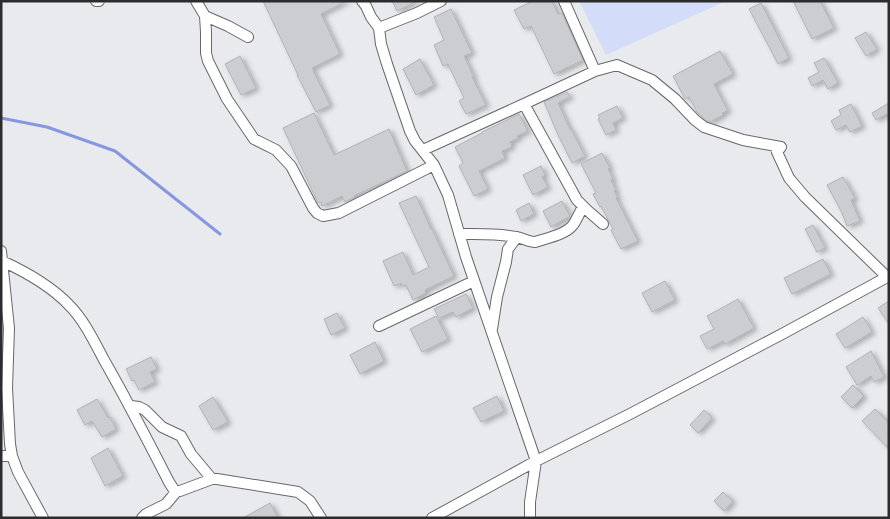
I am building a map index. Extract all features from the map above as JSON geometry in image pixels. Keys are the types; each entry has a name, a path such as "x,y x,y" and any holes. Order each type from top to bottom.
{"street":[{"path":"196,1 204,16 208,61 227,99 254,139 276,150 291,166 317,213 323,216 340,213 434,165"},
{"path":"362,1 379,28 381,44 407,123 416,140 434,165 448,195 474,281 536,461 530,502 530,518"},
{"path":"379,28 441,1"},
{"path":"564,1 595,71"},
{"path":"204,16 248,37"},
{"path":"423,150 595,71 617,65 652,80 676,99 704,127 743,140 781,147 777,152 790,178 805,197 888,277 536,461 432,518"},
{"path":"524,104 577,200 604,224"},
{"path":"459,234 517,237 532,242 560,234 571,228 583,206"},
{"path":"492,331 508,249 517,237"},
{"path":"1,251 9,328 7,388 10,444 18,472 43,518"},
{"path":"2,266 33,277 46,285 76,313 131,406 174,490 180,492 212,479 217,479 298,492 310,501 321,518"},
{"path":"379,326 474,281"},
{"path":"131,406 139,407 162,427 181,436 191,454 212,479"},
{"path":"1,456 12,456"},
{"path":"142,518 166,504 176,491"}],"shaded area":[{"path":"579,1 726,1 606,55"}],"building":[{"path":"263,1 347,1 321,14 340,54 312,68 330,105 316,112"},
{"path":"392,1 418,1 397,11"},
{"path":"533,1 552,1 558,14 562,13 583,60 554,74 531,26 524,29 514,10"},
{"path":"793,1 820,1 834,28 812,39"},
{"path":"761,3 789,58 778,64 749,9"},
{"path":"451,9 472,53 464,56 486,105 466,114 459,101 464,98 448,64 443,66 434,45 444,40 434,17"},
{"path":"866,32 877,49 866,56 855,38"},
{"path":"720,51 733,74 714,84 728,111 710,122 697,112 689,97 685,99 673,76"},
{"path":"240,56 256,88 241,95 225,64"},
{"path":"824,58 838,83 828,89 823,80 812,86 808,78 819,72 814,63"},
{"path":"420,59 434,85 416,95 403,69"},
{"path":"567,92 570,97 558,103 585,156 572,163 544,102"},
{"path":"889,103 889,113 876,120 872,113"},
{"path":"851,104 862,126 850,132 846,125 836,130 831,121 841,115 839,110"},
{"path":"617,106 623,118 613,123 616,130 606,135 598,115"},
{"path":"314,113 334,155 389,129 407,171 345,202 342,196 322,206 321,202 318,203 283,128"},
{"path":"519,114 528,131 510,142 512,147 502,151 505,158 479,171 488,189 474,196 459,166 463,163 455,147"},
{"path":"602,153 610,168 608,169 613,179 611,180 616,190 614,191 618,197 616,198 638,241 621,249 611,230 613,229 593,194 596,193 581,164"},
{"path":"541,166 545,175 542,177 548,187 533,195 523,175"},
{"path":"843,177 855,198 851,200 860,221 847,226 827,185"},
{"path":"416,196 454,276 425,290 426,293 413,300 406,285 402,286 401,283 394,286 383,261 403,252 413,275 429,267 399,203"},
{"path":"562,201 570,216 551,227 543,211"},
{"path":"529,203 534,214 521,221 516,210"},
{"path":"813,225 825,248 817,252 805,229"},
{"path":"823,259 831,274 792,294 784,278"},
{"path":"665,281 675,300 652,312 642,293"},
{"path":"466,294 473,308 456,317 453,312 439,318 434,309"},
{"path":"738,299 754,328 725,344 723,341 707,349 700,336 714,329 707,316"},
{"path":"889,301 889,324 878,308"},
{"path":"337,313 345,328 331,335 324,319"},
{"path":"436,316 448,339 422,352 410,329"},
{"path":"863,317 872,332 845,348 836,334"},
{"path":"375,342 384,361 360,374 350,355"},
{"path":"871,351 884,377 874,382 871,376 857,385 846,367"},
{"path":"151,357 157,369 150,372 155,382 139,390 126,369"},
{"path":"853,385 864,396 852,408 841,397"},
{"path":"497,396 504,411 481,422 473,408"},
{"path":"213,397 228,422 213,430 199,406"},
{"path":"97,399 116,429 102,437 92,421 85,425 77,410"},
{"path":"875,409 889,423 889,449 862,421"},
{"path":"704,410 712,418 698,433 690,425"},
{"path":"108,448 123,476 105,486 91,458"},
{"path":"723,492 733,501 724,511 714,501"},
{"path":"270,503 278,518 243,518"}],"waterway":[{"path":"1,118 47,127 115,151 220,234"}]}
